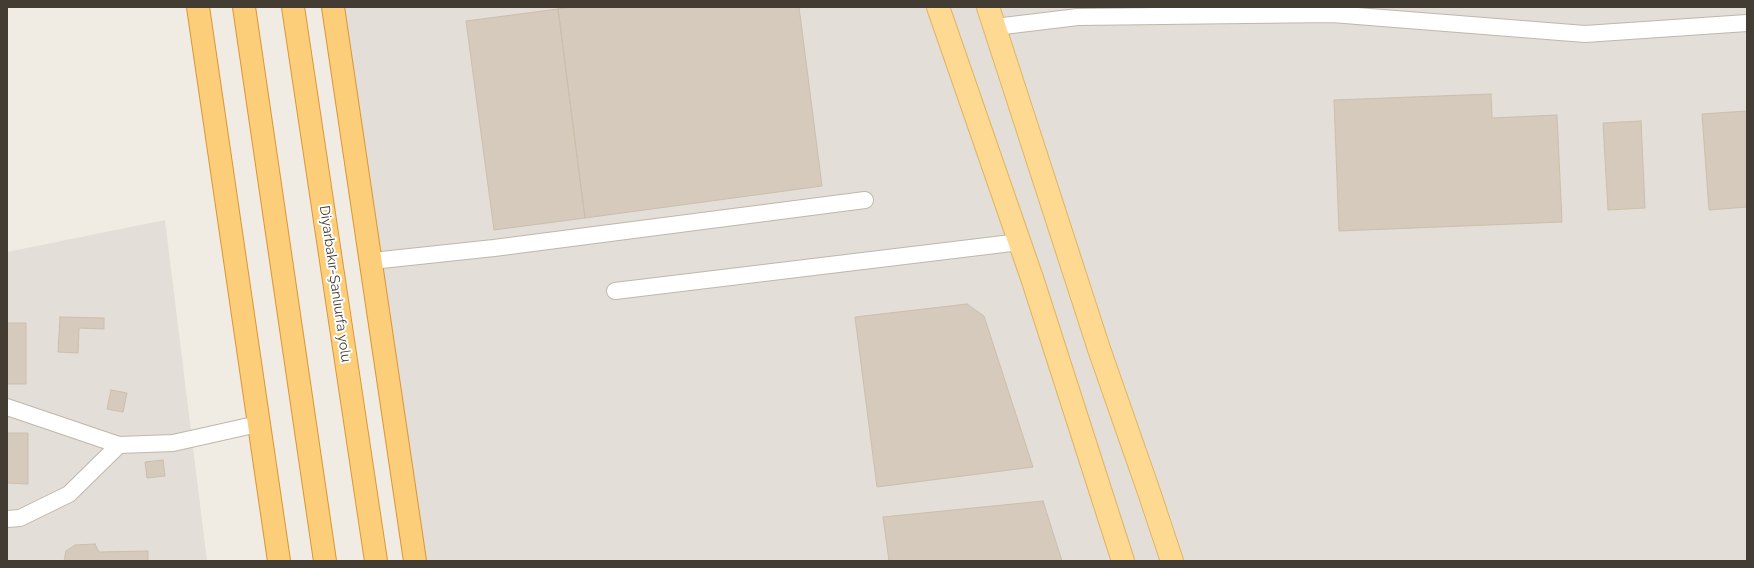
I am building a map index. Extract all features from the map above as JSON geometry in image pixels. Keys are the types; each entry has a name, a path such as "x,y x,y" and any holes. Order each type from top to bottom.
{"highway":[{"path":"198,7 279,561"},
{"path":"244,7 325,561"},
{"name":"Diyarbakır-Şanlıurfa yolu","path":"293,7 376,561"},
{"path":"333,7 372,261 415,561"}],"main road":[{"path":"938,7 1020,242 1123,561"},
{"path":"991,17 1094,334 1172,561"}],"lane":[{"path":"991,17 1332,14 1585,34 1747,23"},
{"path":"372,261 494,248 865,200"},
{"path":"615,291 1020,242"},
{"path":"7,406 119,445 173,443 258,424"},
{"path":"7,519 20,518 69,494 119,445"}],"shaded area":[{"path":"344,7 1747,7 1747,561 425,561"},
{"path":"165,220 207,561 7,561 7,252"}],"building":[{"path":"572,7 799,7 822,186 585,218 558,9"},
{"path":"558,9 585,218 494,230 466,21"},
{"path":"1491,94 1492,118 1557,115 1562,222 1339,231 1334,100"},
{"path":"1747,111 1747,207 1709,210 1702,114"},
{"path":"1641,121 1645,208 1608,210 1603,123"},
{"path":"967,304 984,316 1033,467 877,487 855,317"},
{"path":"60,317 104,318 104,329 79,328 78,353 58,352"},
{"path":"7,323 26,323 26,384 7,384"},
{"path":"111,390 127,393 123,412 107,409"},
{"path":"7,433 28,433 28,484 7,483"},
{"path":"163,460 165,476 147,478 145,462"},
{"path":"1043,501 1062,561 889,561 883,517"},
{"path":"95,544 99,552 148,551 148,561 64,561 66,551 75,545"}]}
